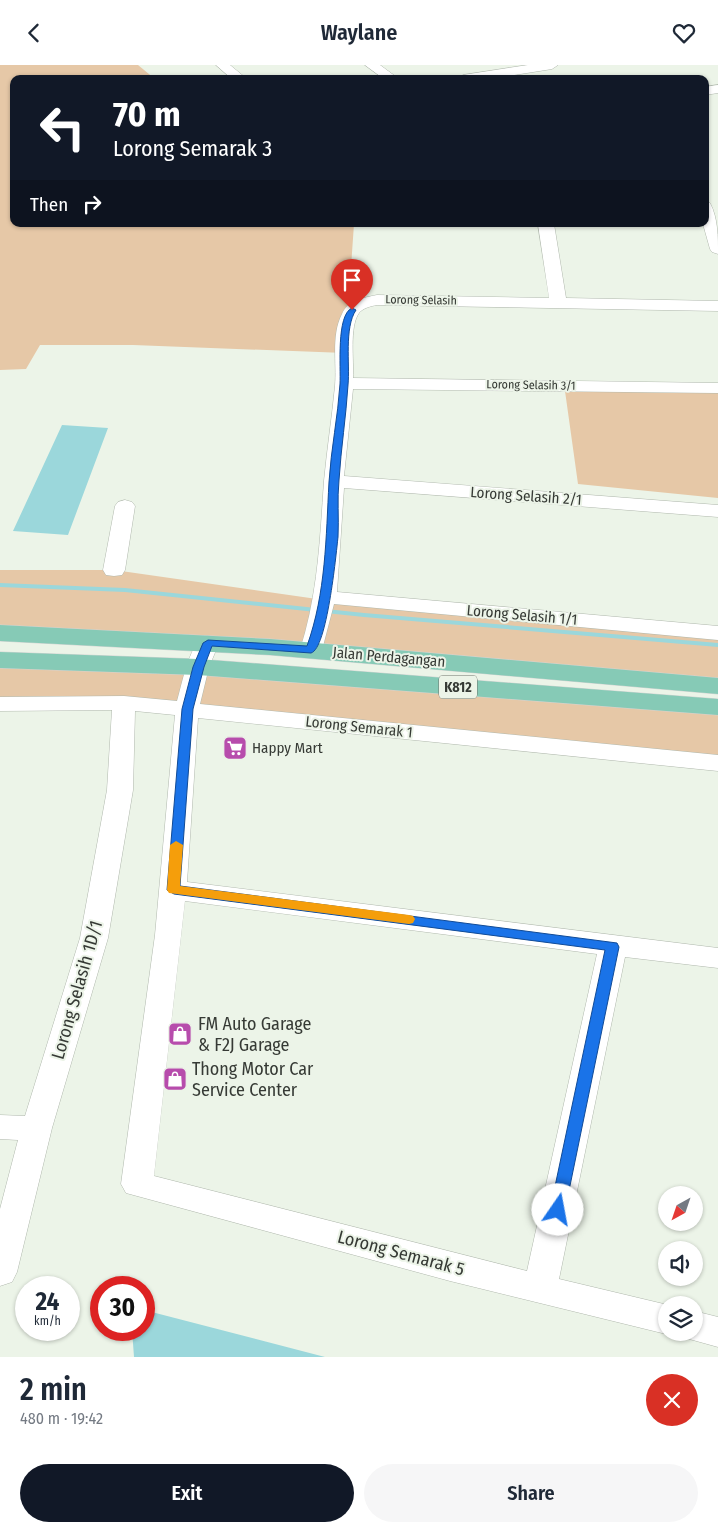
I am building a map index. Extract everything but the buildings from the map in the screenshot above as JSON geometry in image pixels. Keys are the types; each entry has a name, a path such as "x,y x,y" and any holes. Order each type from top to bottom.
{"main road":[{"name":"Jalan Perdagangan","path":"0,633 208,643 314,640 718,686"},
{"name":"Jalan Perdagangan","path":"0,660 198,667 718,707"}],"street":[{"path":"222,65 236,75"},
{"path":"371,65 387,75"},
{"path":"485,75 533,66 552,65"},
{"path":"709,215 716,232 718,249"},
{"path":"546,227 558,302"},
{"name":"Lorong Selasih","path":"314,640 325,597 333,537 334,481 344,383 345,338 349,315 359,303 376,300 718,305"},
{"name":"Lorong Selasih 3/1","path":"344,383 718,388"},
{"name":"Lorong Selasih 2/1","path":"334,481 718,511"},
{"path":"114,570 126,506"},
{"name":"Lorong Selasih 1/1","path":"325,597 718,633"},
{"path":"208,643 198,667 187,709 174,890 613,947 718,958"},
{"name":"Lorong Semarak 1","path":"0,703 124,703 718,763"},
{"name":"Lorong Selasih 1D/1","path":"0,1271 37,1128 94,938 120,791 124,703"},
{"name":"Lorong Semarak 5","path":"174,890 137,1184 450,1267 658,1317"},
{"path":"540,1288 613,947"},
{"path":"0,1127 37,1128"},
{"path":"703,1328 718,1332"}],"shaded area":[{"path":"0,65 138,65 150,75 10,75 10,227 354,227 345,353 133,345 40,345 26,369 0,370"},
{"path":"565,391 718,393 718,498 578,484"},
{"path":"0,570 114,570 324,600 718,633 718,686 0,635"},
{"path":"0,660 718,708 718,763 187,709 0,704"}],"water":[{"path":"62,425 108,428 68,535 13,531"},
{"path":"155,1313 325,1357 134,1357 133,1341 155,1341"}],"waterway":[{"path":"0,585 125,590 364,615 718,645"}],"slow traffic":[{"path":"176,845 174,890 409,919"}],"place":[{"name":"Happy Mart","path":"235,748"},
{"name":"FM Auto Garage & F2J Garage","path":"180,1034"},
{"name":"Thong Motor Car Service Center","path":"175,1079"}],"route":[{"path":"352,310 349,315 345,338 344,383 334,481 333,537 325,600 318,630 311,650 208,643 198,667 187,709 179,796 174,890 613,947 558,1210"}]}
